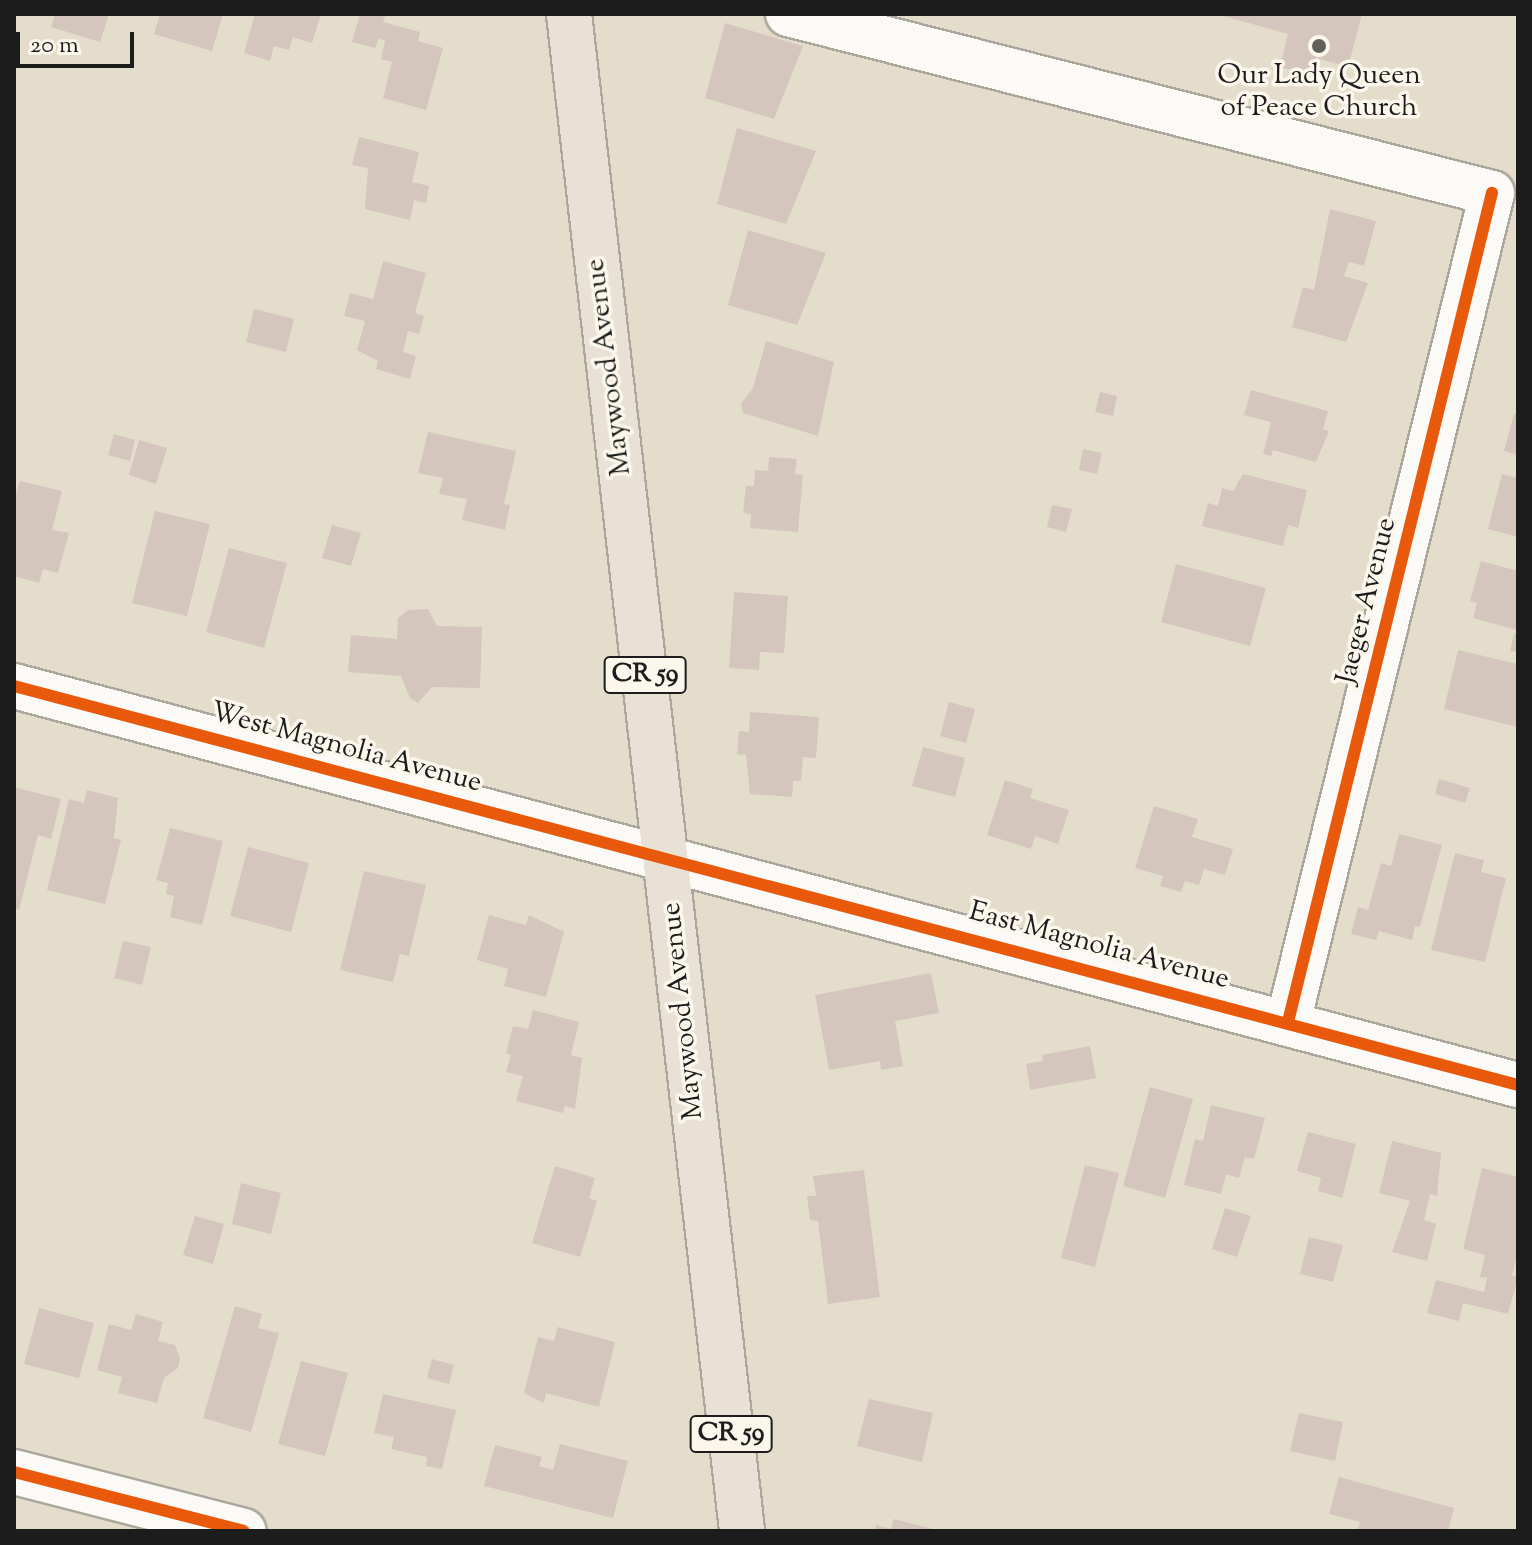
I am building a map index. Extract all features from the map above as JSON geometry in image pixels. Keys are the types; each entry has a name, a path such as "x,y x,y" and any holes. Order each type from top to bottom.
{"main road":[{"name":"Maywood Avenue","path":"569,14 742,1531"}],"street":[{"name":"Jaeger Avenue","path":"788,14 1492,193 1288,1022"},
{"name":"West Magnolia Avenue","path":"14,686 666,856"},
{"name":"East Magnolia Avenue","path":"666,856 1518,1085"},
{"path":"14,1472 244,1531"}],"building":[{"path":"55,14 109,14 100,42 51,27"},
{"path":"160,14 223,14 212,51 154,34"},
{"path":"255,14 321,14 312,43 293,37 289,50 274,46 270,61 244,53"},
{"path":"360,14 386,14 383,22 420,32 418,41 443,48 426,110 383,98 392,62 381,59 385,41 379,38 375,48 352,42"},
{"name":"Our Lady Queen of Peace Church","path":"1216,14 1362,14 1348,67 1316,58 1312,75 1280,67 1288,34"},
{"path":"725,23 803,46 774,119 705,98"},
{"path":"737,128 816,151 786,224 717,204"},
{"path":"359,137 419,152 412,182 429,186 426,203 414,200 410,220 365,209 368,168 352,165"},
{"path":"1330,209 1376,221 1364,266 1349,262 1344,276 1368,283 1346,342 1292,327 1303,287 1314,290"},
{"path":"748,230 826,253 797,325 728,305"},
{"path":"383,261 426,273 415,313 424,316 419,334 408,331 403,352 416,356 410,379 376,369 378,361 357,350 365,321 344,316 350,293 373,299"},
{"path":"254,309 294,319 286,352 246,342"},
{"path":"766,341 834,362 818,436 743,413 741,404 753,388"},
{"path":"1251,390 1328,411 1323,429 1329,431 1316,462 1273,450 1271,456 1263,454 1271,422 1244,415"},
{"path":"1100,392 1117,396 1113,416 1095,412"},
{"path":"1514,414 1518,415 1518,455 1504,451"},
{"path":"428,432 516,451 504,504 510,505 505,530 462,520 467,499 439,494 443,478 418,473"},
{"path":"114,434 135,440 130,461 108,455"},
{"path":"139,440 167,448 156,484 129,475"},
{"path":"1083,449 1102,453 1097,474 1079,470"},
{"path":"769,457 797,459 795,474 803,475 798,532 750,528 751,514 743,513 746,486 754,486 755,470 768,471"},
{"path":"1243,474 1307,490 1298,528 1288,525 1283,546 1202,526 1208,503 1218,506 1222,488 1233,491"},
{"path":"1502,474 1518,478 1518,537 1488,529"},
{"path":"20,481 62,491 52,530 69,533 58,573 43,569 39,583 14,576 14,502"},
{"path":"1052,505 1072,509 1066,532 1047,527"},
{"path":"155,511 210,524 187,616 132,603"},
{"path":"332,525 361,533 351,566 322,558"},
{"path":"229,548 287,563 264,648 206,632"},
{"path":"1481,561 1518,571 1517,630 1473,618 1477,603 1470,601"},
{"path":"1176,564 1266,588 1250,646 1161,622"},
{"path":"734,592 788,596 784,653 760,652 759,670 729,668"},
{"path":"428,609 437,626 482,627 480,688 432,687 418,703 410,698 401,676 348,672 351,635 397,639 398,618 408,610"},
{"path":"1514,633 1518,634 1518,652 1510,651"},
{"path":"1458,650 1518,664 1518,727 1444,709"},
{"path":"949,702 975,709 966,743 940,736"},
{"path":"750,712 819,717 816,758 803,757 801,781 793,781 792,797 750,794 746,755 737,754 739,731 749,732"},
{"path":"923,747 965,758 955,797 912,786"},
{"path":"1439,779 1470,788 1465,803 1435,794"},
{"path":"1005,780 1033,789 1030,798 1069,810 1058,844 1035,836 1031,849 987,835"},
{"path":"14,787 61,799 51,839 38,835 19,910 14,908"},
{"path":"87,790 118,798 114,838 121,840 105,904 47,890 69,799 84,803"},
{"path":"1154,806 1198,819 1192,837 1233,849 1225,875 1204,869 1199,885 1185,881 1181,892 1160,886 1163,876 1135,868"},
{"path":"170,828 223,841 202,925 170,917 174,896 166,894 168,883 156,880"},
{"path":"1399,834 1442,845 1420,927 1415,926 1412,940 1379,931 1376,940 1351,934 1358,907 1368,910 1381,863 1391,866"},
{"path":"248,847 309,863 291,932 230,916"},
{"path":"1455,853 1484,860 1481,872 1506,878 1485,962 1431,950"},
{"path":"364,871 426,885 409,956 400,954 393,982 340,970"},
{"path":"489,915 526,925 529,915 564,932 546,997 504,986 508,969 477,960"},
{"path":"123,941 151,947 142,985 114,978"},
{"path":"931,973 939,1013 895,1021 903,1066 881,1070 880,1061 829,1070 815,995"},
{"path":"533,1010 579,1022 571,1055 582,1058 575,1109 565,1106 563,1113 516,1101 523,1076 506,1072 511,1055 506,1053 513,1026 528,1029"},
{"path":"1090,1046 1096,1078 1030,1090 1026,1064 1043,1061 1042,1055"},
{"path":"1150,1087 1193,1099 1165,1198 1123,1186"},
{"path":"1211,1105 1265,1118 1254,1159 1245,1157 1239,1178 1226,1174 1221,1194 1184,1185 1195,1139 1203,1141"},
{"path":"1308,1132 1356,1144 1342,1198 1318,1191 1321,1178 1297,1171"},
{"path":"1392,1141 1441,1153 1437,1196 1430,1194 1424,1220 1436,1224 1427,1261 1392,1252 1410,1201 1379,1193"},
{"path":"1085,1165 1119,1173 1095,1267 1061,1258"},
{"path":"555,1166 595,1178 589,1198 597,1201 580,1257 532,1243"},
{"path":"1482,1168 1518,1177 1518,1252 1512,1275 1518,1277 1508,1314 1463,1303 1459,1321 1427,1313 1436,1280 1484,1292 1487,1278 1480,1277 1485,1255 1463,1249"},
{"path":"864,1170 880,1297 828,1304 818,1221 810,1220 807,1196 816,1196 813,1176"},
{"path":"241,1183 281,1193 271,1234 232,1224"},
{"path":"1225,1208 1251,1216 1237,1257 1212,1249"},
{"path":"195,1216 224,1224 213,1264 183,1255"},
{"path":"1309,1237 1343,1245 1333,1282 1300,1274"},
{"path":"235,1306 262,1314 258,1328 279,1333 251,1432 203,1418"},
{"path":"39,1308 94,1323 79,1378 24,1364"},
{"path":"136,1314 163,1322 158,1341 175,1345 180,1358 178,1368 164,1378 157,1403 118,1393 122,1377 97,1370 109,1324 131,1330"},
{"path":"558,1327 615,1342 599,1407 546,1393 544,1403 524,1393 538,1337 554,1341"},
{"path":"432,1359 454,1365 449,1384 427,1378"},
{"path":"301,1361 348,1373 325,1456 278,1444"},
{"path":"383,1394 456,1410 442,1469 426,1466 427,1457 391,1449 394,1437 374,1433"},
{"path":"869,1399 933,1413 922,1462 857,1446"},
{"path":"1299,1413 1343,1422 1335,1461 1290,1451"},
{"path":"560,1444 628,1461 613,1518 484,1486 495,1445 542,1457 539,1466 553,1470"},
{"path":"1339,1477 1454,1508 1448,1531 1357,1531 1360,1522 1329,1514"},
{"path":"894,1519 937,1531 875,1531 876,1525 891,1529"}],"cycle path":[{"path":"1288,1022 1492,193"},
{"path":"14,686 1518,1085"},
{"path":"14,1472 244,1531"}],"place":[{"name":"Our Lady Queen of Peace Church","path":"1319,46"}]}
